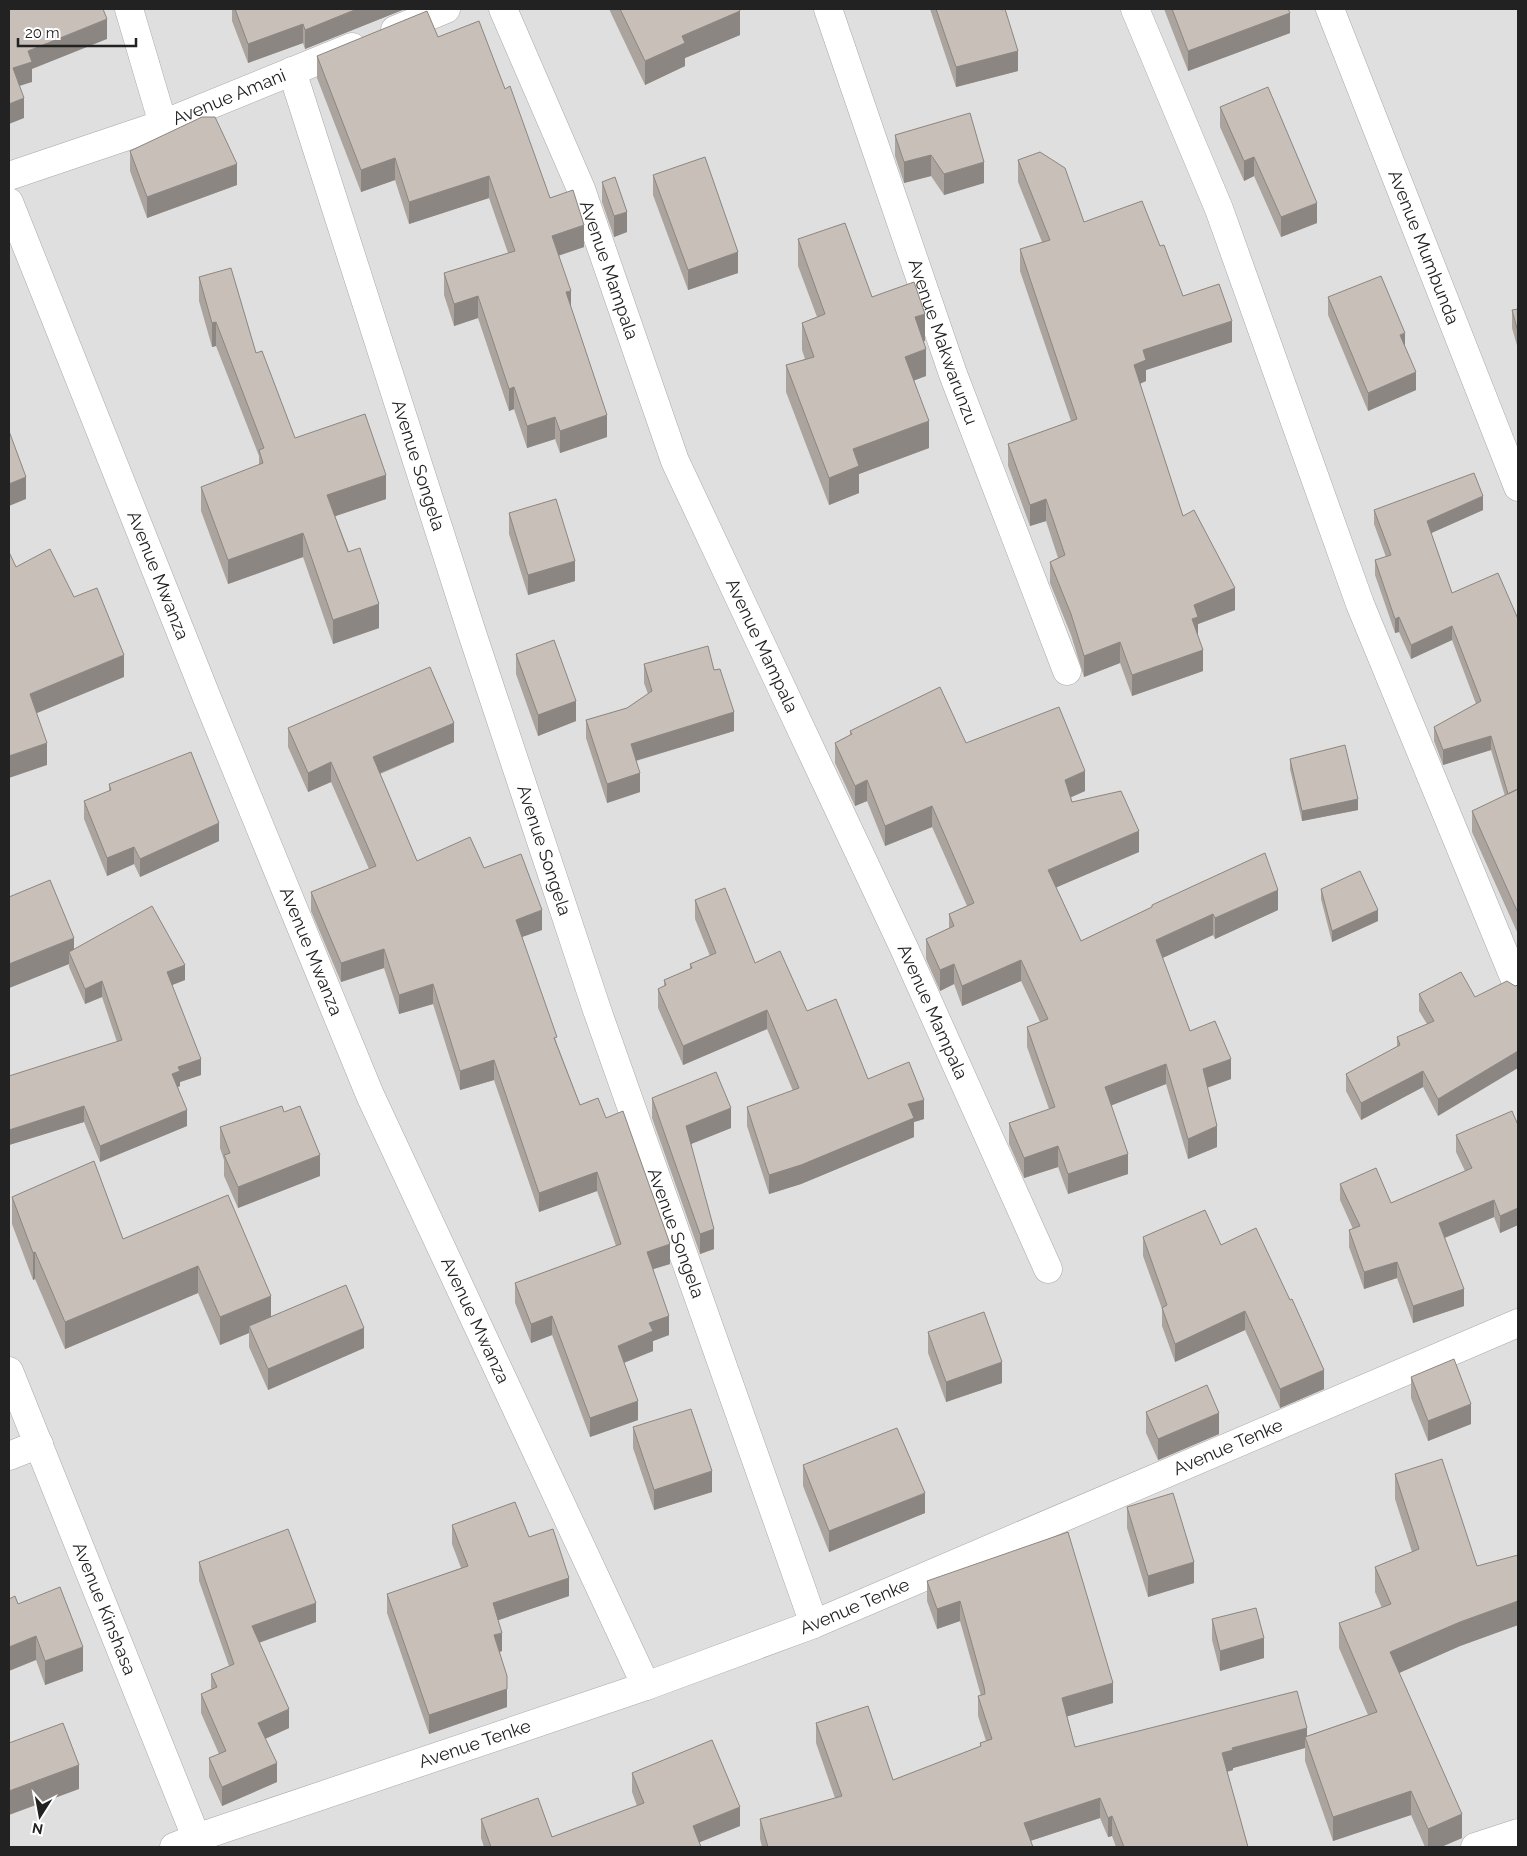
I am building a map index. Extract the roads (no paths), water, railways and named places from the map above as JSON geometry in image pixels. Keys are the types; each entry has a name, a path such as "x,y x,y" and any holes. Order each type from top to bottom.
{"street":[{"path":"129,9 163,124"},
{"name":"Avenue Mampala","path":"503,9 581,189 675,461 904,948 1048,1270"},
{"name":"Avenue Makwarunzu","path":"828,9 953,374 1067,671"},
{"path":"1135,9 1219,209 1360,604 1518,987"},
{"name":"Avenue Mumbunda","path":"1330,9 1518,487"},
{"name":"Avenue Amani","path":"9,176 163,124 441,10"},
{"name":"Avenue Songela","path":"292,71 469,623 597,1010 814,1624"},
{"name":"Avenue Mwanza","path":"9,202 207,698 370,1095 646,1686"},
{"name":"Avenue Tenke","path":"190,1844 646,1686 814,1624 1518,1323"},
{"name":"Avenue Kinshasa","path":"9,1371 39,1444 190,1844"},
{"path":"9,1456 39,1444"},
{"path":"1475,1847 1518,1833"}]}
